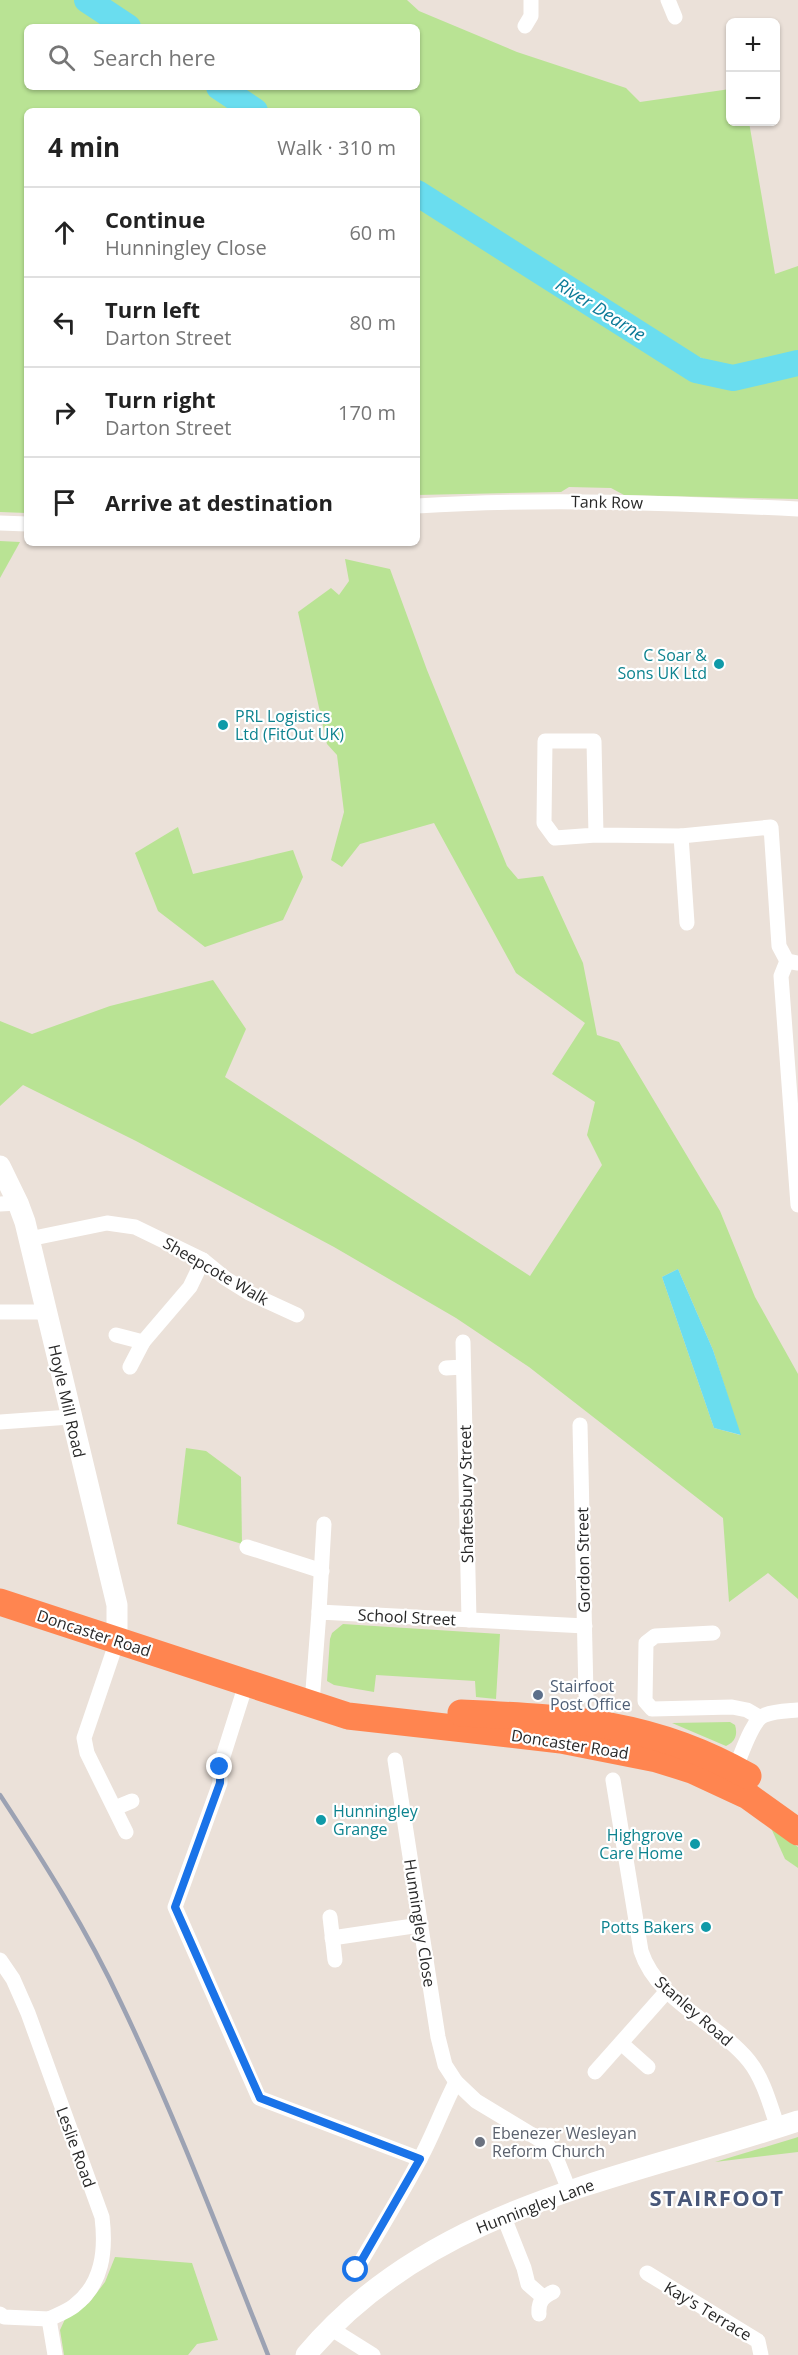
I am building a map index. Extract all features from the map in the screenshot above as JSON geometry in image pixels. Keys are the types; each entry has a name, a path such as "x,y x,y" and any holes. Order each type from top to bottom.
{"highway":[{"name":"Doncaster Road","path":"0,1602 348,1716 561,1740 657,1759 692,1770 728,1786 765,1807 798,1832"},
{"name":"Doncaster Road","path":"319,1705 350,1705 598,1722 639,1731 686,1746 735,1769 798,1809"}],"main road":[{"name":"Hoyle Mill Road","path":"0,1166 9,1203 29,1239 117,1605 117,1641"},
{"name":"Hunningley Lane","path":"306,2355 330,2328 367,2296 408,2266 503,2215 569,2190 798,2121"}],"street":[{"path":"525,26 531,16 531,0"},
{"path":"668,0 675,16"},
{"name":"Tank Row","path":"420,506 577,501 798,509"},
{"path":"0,523 24,524"},
{"path":"596,835 594,741 545,741 544,823 555,838 596,835 681,836 771,827 779,946 792,962 781,976 798,1205"},
{"path":"681,836 687,923"},
{"name":"Sheepcote Walk","path":"29,1239 83,1227 119,1223 135,1227 203,1260 225,1278 249,1293 297,1315"},
{"path":"130,1367 143,1342 190,1287 203,1260"},
{"path":"0,1312 46,1312"},
{"path":"116,1335 143,1342"},
{"name":"Shaftesbury Street","path":"463,1342 469,1620"},
{"path":"446,1368 463,1367"},
{"path":"0,1422 70,1417"},
{"name":"Gordon Street","path":"580,1425 586,1695"},
{"path":"319,1705 319,1612 324,1524"},
{"path":"247,1547 322,1571"},
{"name":"School Street","path":"319,1612 585,1626"},
{"path":"713,1633 655,1636 649,1639 646,1643 645,1701 652,1710 732,1707 747,1710 759,1717"},
{"path":"117,1641 84,1738 87,1753 126,1832"},
{"path":"246,1684 220,1767 220,1783 201,1815 175,1907 260,2098 420,2159"},
{"path":"735,1769 759,1717 765,1714 798,1710"},
{"name":"Hunningley Close","path":"395,1760 438,2037 445,2064 456,2082 476,2101 540,2137 547,2144 557,2160 569,2190"},
{"name":"Stanley Road","path":"613,1780 641,1951 646,1966 668,1991 736,2047 749,2062 760,2077 778,2128"},
{"path":"115,1808 132,1801"},
{"path":"330,1917 334,1960"},
{"path":"332,1938 420,1925"},
{"name":"Leslie Road","path":"0,1960 13,1979 28,2013 102,2217 104,2236 101,2270 94,2284 74,2306 49,2319"},
{"path":"595,2072 668,1991"},
{"path":"621,2043 648,2067"},
{"path":"356,2270 420,2159 456,2082"},
{"path":"503,2215 525,2268 528,2284 548,2294 538,2306 539,2314"},
{"name":"Kay's Terrace","path":"646,2273 758,2341 761,2355"},
{"path":"0,2314 4,2317 49,2319 55,2355"},
{"path":"330,2328 373,2355"}],"green space":[{"path":"0,0 407,0 419,11 517,52 626,88 640,102 726,90 726,126 750,126 775,274 798,266 798,354 735,370 685,352 420,184 420,108 24,108 24,513 0,512"},
{"path":"420,203 695,376 735,385 798,372 798,499 624,495 611,488 569,487 561,492 420,495"},
{"path":"0,541 20,542 0,578"},
{"path":"345,559 390,569 427,670 507,866 518,879 543,876 583,963 597,1035 619,1042 720,1211 755,1297 798,1374 798,1599 768,1573 729,1602 723,1518 529,1367 456,1318 334,1247 136,1141 23,1085 0,1106 0,1021 32,1034 110,1006 213,980 246,1029 225,1077 530,1276 602,1165 587,1135 595,1102 552,1074 585,1023 516,973 434,823 360,844 342,867 331,860 344,812 337,755 327,744 298,612 331,588 339,595 349,581","holes":["678,1269 713,1350 740,1435 714,1428 662,1277"]},
{"path":"178,827 193,874 293,850 303,877 283,920 205,947 158,911 135,853"},
{"path":"186,1448 206,1451 241,1477 242,1544 177,1524"},
{"path":"343,1624 500,1634 496,1699 476,1697 475,1681 376,1675 374,1692 334,1685 327,1681 330,1639 332,1633"},
{"path":"730,1722 735,1725 736,1735 734,1740 726,1746 672,1723"},
{"path":"771,1828 798,1847 798,1868 785,1859"},
{"path":"798,2137 798,2152 715,2162 795,2138"},
{"path":"115,2257 192,2263 218,2340 197,2344 188,2355 64,2355 60,2330 66,2317 89,2303 105,2282"}],"water":[{"path":"678,1269 713,1350 741,1435 714,1428 662,1277"}],"waterway":[{"name":"River Dearne","path":"87,0 123,24"},
{"name":"River Dearne","path":"224,90 250,108"},
{"name":"River Dearne","path":"420,195 696,370 733,378 798,363"}],"railway":[{"path":"0,1795 64,1897 121,2003 179,2134 268,2355"}],"place":[{"name":"C Soar & Sons UK Ltd","path":"719,664"},
{"name":"PRL Logistics Ltd (FitOut UK)","path":"223,725"},
{"name":"Stairfoot Post Office","path":"538,1695"},
{"name":"Hunningley Grange","path":"321,1820"},
{"name":"Highgrove Care Home","path":"695,1844"},
{"name":"Potts Bakers","path":"706,1927"},
{"name":"Ebenezer Wesleyan Reform Church","path":"480,2142"}],"district":[{"name":"STAIRFOOT","path":"717,2197"}],"route":[{"path":"220,1767 220,1783 175,1907 260,2098 420,2159 356,2270"}]}
